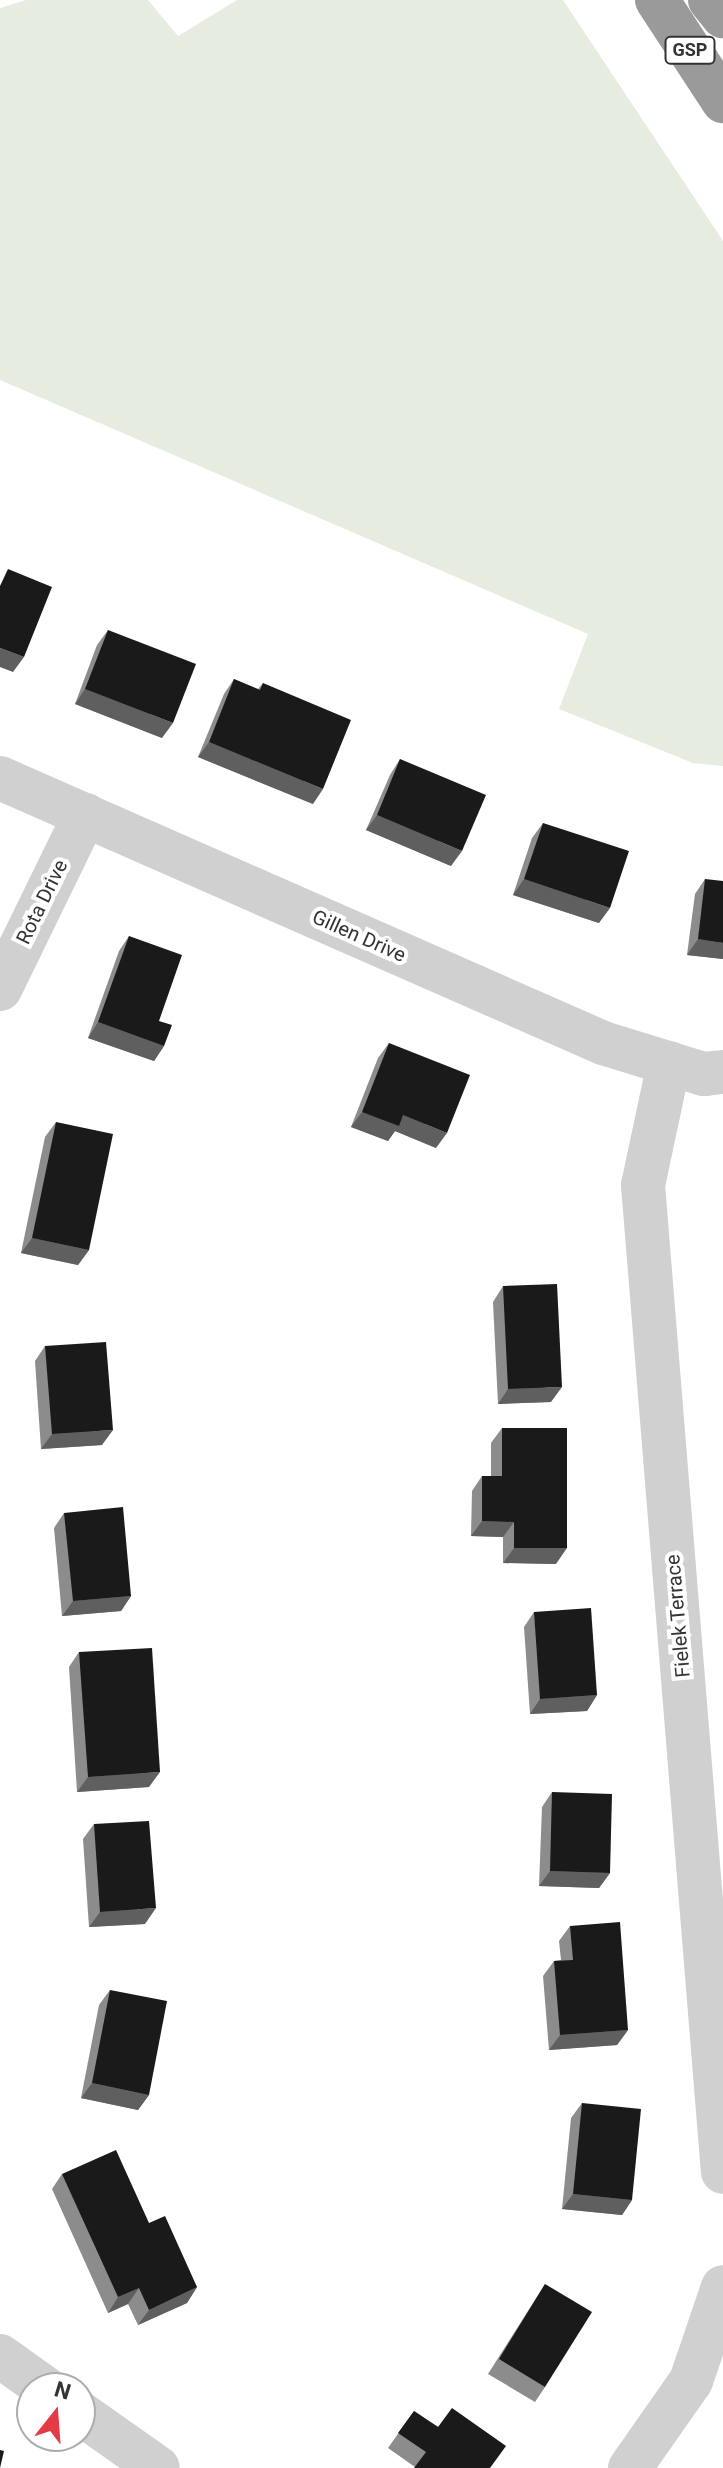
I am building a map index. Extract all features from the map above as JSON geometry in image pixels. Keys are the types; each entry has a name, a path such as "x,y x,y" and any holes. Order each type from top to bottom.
{"highway":[{"name":"GSP","path":"657,0 723,101"},
{"path":"710,0 723,16"}],"street":[{"name":"Gillen Drive","path":"0,778 603,1043 704,1074 723,1072"},
{"name":"Rota Drive","path":"0,989 85,815"},
{"name":"Fielek Terrace","path":"669,1063 643,1185 723,2172"},
{"path":"630,2468 691,2381 723,2287"},
{"path":"0,2356 22,2372"},
{"path":"96,2424 158,2468"}],"shaded area":[{"path":"26,0 148,0 178,36 237,0 563,0 723,241 723,766 693,763 559,709 588,634 0,380 0,8"}],"building":[{"path":"8,569 52,587 24,657 0,648 0,586"},
{"path":"108,630 196,664 173,723 85,689"},
{"path":"234,679 260,690 263,683 351,720 323,789 209,742"},
{"path":"400,759 486,795 462,851 377,815"},
{"path":"543,823 629,851 610,908 524,879"},
{"path":"705,879 723,881 723,943 698,939"},
{"path":"129,936 182,955 159,1021 172,1025 164,1046 98,1022"},
{"path":"389,1043 470,1075 447,1133 403,1115 399,1126 362,1112"},
{"path":"56,1122 113,1134 89,1250 32,1238"},
{"path":"557,1284 562,1387 508,1389 503,1286"},
{"path":"106,1342 113,1430 52,1434 45,1346"},
{"path":"502,1428 567,1428 567,1548 514,1548 514,1522 482,1521 482,1476 502,1476"},
{"path":"123,1507 131,1596 73,1601 64,1513"},
{"path":"591,1608 597,1695 540,1699 534,1612"},
{"path":"152,1648 160,1772 88,1777 79,1652"},
{"path":"552,1792 612,1794 610,1873 550,1871"},
{"path":"149,1821 156,1908 100,1912 94,1824"},
{"path":"620,1922 628,2030 560,2035 554,1961 573,1960 570,1926"},
{"path":"110,1990 167,2001 149,2095 92,2083"},
{"path":"582,2103 641,2109 632,2200 573,2194"},
{"path":"116,2150 149,2223 165,2216 197,2287 149,2310 139,2288 118,2297 62,2174"},
{"path":"545,2284 592,2312 545,2387 499,2359"},
{"path":"452,2408 506,2446 490,2468 414,2468 426,2452 398,2433 414,2411 438,2427"}]}
